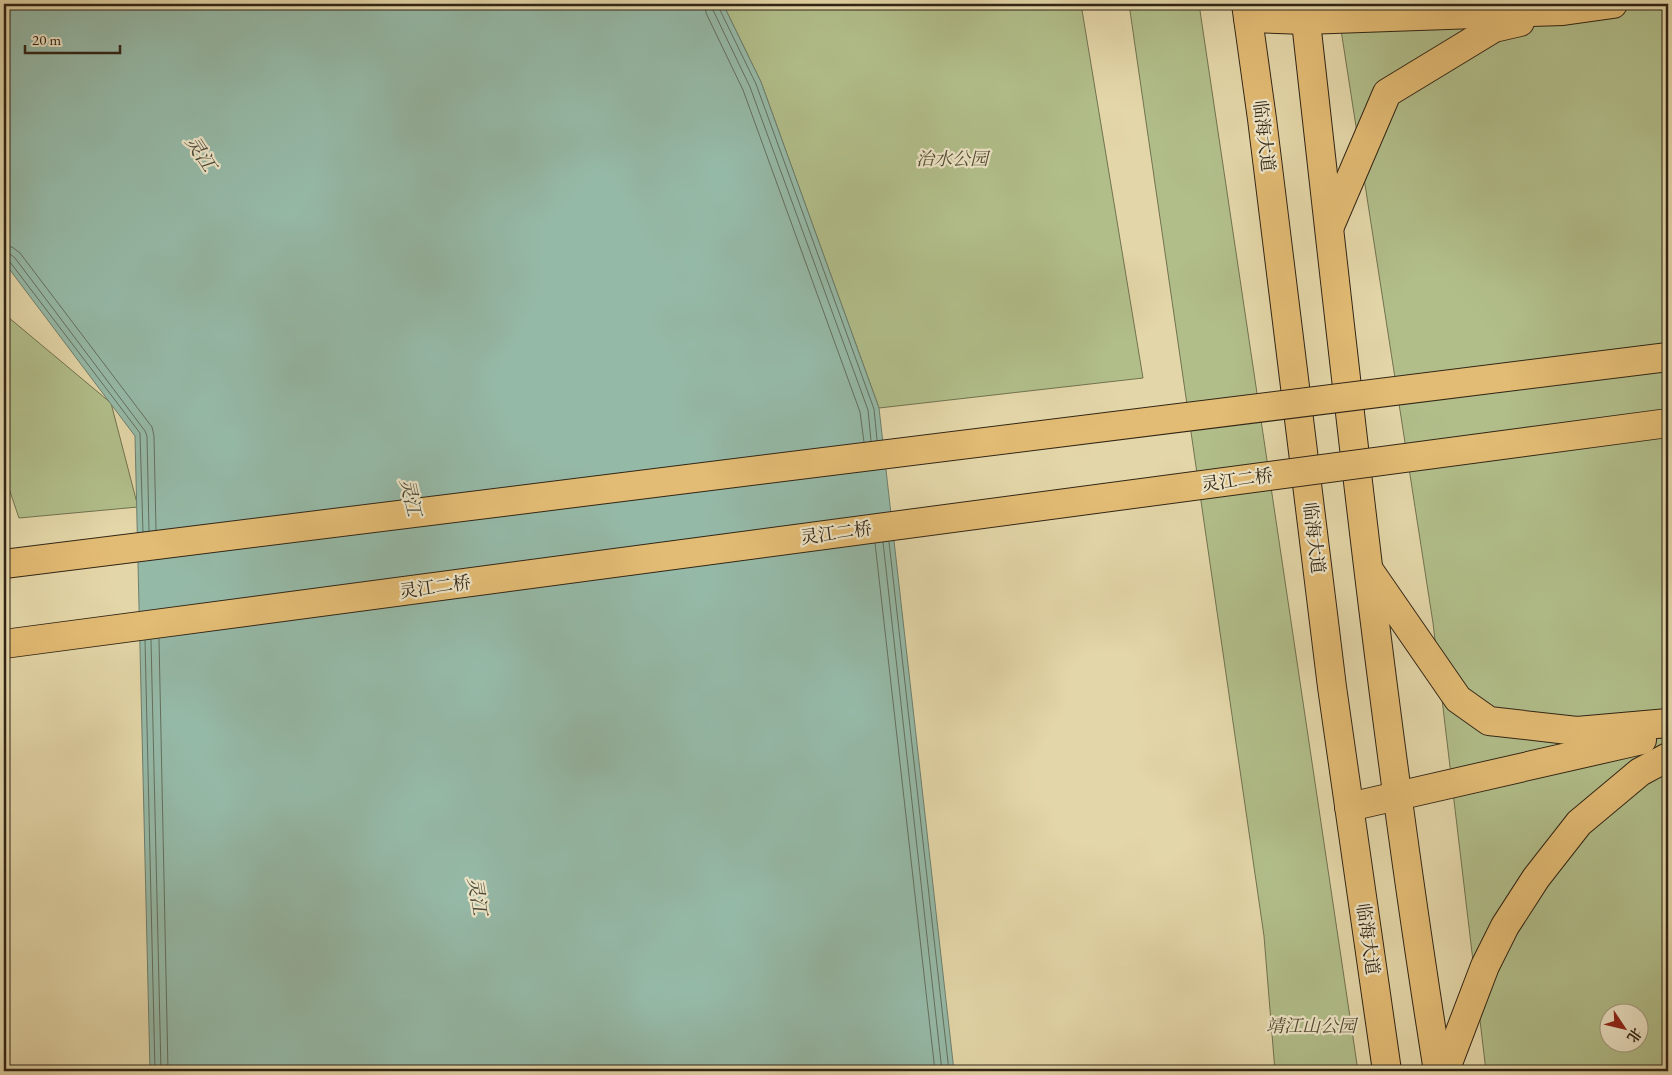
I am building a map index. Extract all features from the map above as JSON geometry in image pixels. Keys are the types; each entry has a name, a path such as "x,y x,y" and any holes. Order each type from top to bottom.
{"main road":[{"path":"1247,11 1304,12 1555,7 1612,4"},
{"path":"1330,228 1387,93 1494,28 1555,7"},
{"name":"临海大道","path":"1247,11 1332,687 1387,1071"},
{"path":"1304,12 1368,570 1438,1071"},
{"path":"4,564 1668,357"},
{"name":"灵江二桥","path":"4,644 1668,423"},
{"path":"1368,570 1458,699 1489,721 1577,732 1668,723"},
{"path":"1349,807 1668,734"},
{"path":"1445,1071 1484,966 1505,926 1536,878 1579,823 1640,772 1668,757"}],"green space":[{"name":"治水公园","path":"723,4 1081,4 1143,378 879,408 761,82"},
{"name":"靖江山公园","path":"1129,4 1199,4 1358,1071 1275,1071 1264,936"},
{"path":"1337,4 1668,4 1668,1071 1486,1071 1433,623"},
{"path":"4,311 8,317 111,403 138,507 19,518 4,474"}],"water":[{"name":"灵江","path":"4,4 723,4 761,82 879,408 954,1071 150,1071 135,436 4,262"}]}
